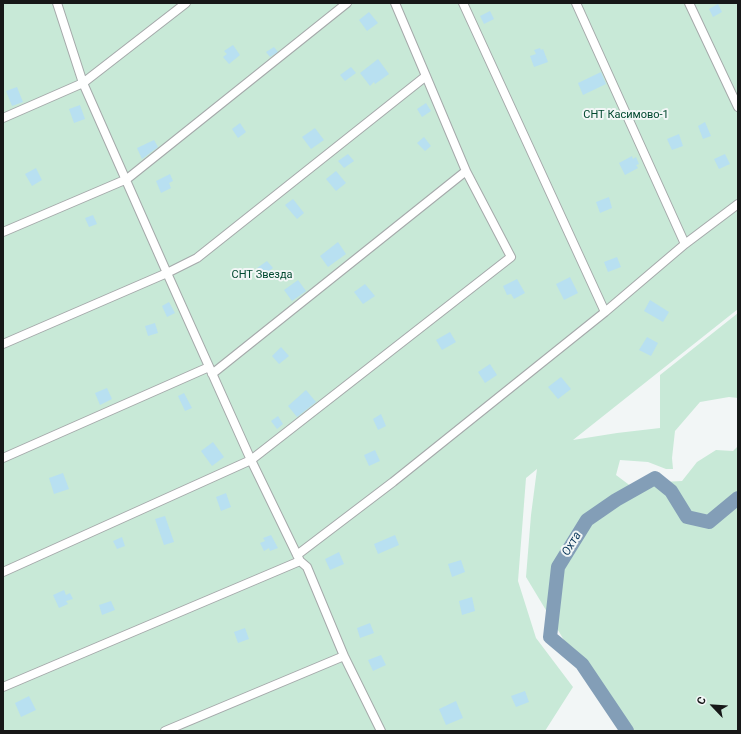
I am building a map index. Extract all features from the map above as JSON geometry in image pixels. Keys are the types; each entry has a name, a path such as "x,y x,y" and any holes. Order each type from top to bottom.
{"street":[{"path":"57,3 84,83 167,273 251,460 298,558 306,567 344,656 381,731"},
{"path":"3,118 84,83 186,3"},
{"path":"3,232 127,179 347,3"},
{"path":"3,572 251,460 510,257 466,172 395,3"},
{"path":"462,3 604,312"},
{"path":"576,3 685,244"},
{"path":"689,3 738,107"},
{"path":"3,344 167,273 197,258 426,76"},
{"path":"3,458 211,370 466,172"},
{"path":"3,687 298,558 604,312 685,244 738,204"},
{"path":"165,731 344,656"}],"green space":[{"name":"СНТ Звезда","path":"3,3 738,3 738,309 573,440 660,428 660,375 738,313 738,398 729,397 700,402 675,431 672,458 673,469 666,469 648,462 620,460 616,475 632,487 648,476 662,482 682,481 697,462 716,450 733,451 738,446 738,731 632,731 588,680 526,577 531,515 537,469 526,478 518,581 536,638 573,687 545,731 3,731"}],"building":[{"path":"718,4 722,12 713,17 709,9"},
{"path":"490,11 494,19 484,24 480,16"},
{"path":"369,12 378,23 367,31 359,20"},
{"path":"233,45 240,55 229,64 223,57 227,54 224,51"},
{"path":"274,47 278,52 270,57 266,52"},
{"path":"540,48 541,50 543,49 548,62 534,67 530,56 536,54 534,50"},
{"path":"378,59 389,74 375,84 374,82 370,86 360,73"},
{"path":"351,67 356,73 345,81 340,75"},
{"path":"601,72 606,84 583,95 578,83"},
{"path":"17,87 23,102 12,106 6,91"},
{"path":"426,103 431,111 422,117 417,109"},
{"path":"80,105 85,119 74,123 69,109"},
{"path":"705,122 711,136 703,139 698,126"},
{"path":"240,123 246,132 238,138 232,129"},
{"path":"315,128 324,140 311,149 302,137"},
{"path":"679,134 683,146 672,150 667,139"},
{"path":"424,137 431,146 425,151 417,143"},
{"path":"154,140 158,147 142,159 137,148"},
{"path":"348,154 354,161 344,168 338,161"},
{"path":"725,154 730,164 719,169 714,159"},
{"path":"632,156 633,159 636,157 639,164 636,165 638,168 625,175 619,163"},
{"path":"36,168 42,180 32,186 25,174"},
{"path":"336,171 346,183 336,191 326,179"},
{"path":"170,174 173,181 169,183 171,188 161,193 156,181"},
{"path":"609,197 612,208 600,213 596,202"},
{"path":"293,199 304,213 297,219 285,205"},
{"path":"93,215 97,224 89,227 85,218"},
{"path":"338,242 346,254 328,267 320,256"},
{"path":"617,257 621,267 608,272 604,262"},
{"path":"267,261 273,268 262,276 257,268"},
{"path":"570,277 578,293 564,300 556,284"},
{"path":"517,279 525,293 514,299 511,294 507,295 503,286"},
{"path":"298,280 306,291 292,301 284,290"},
{"path":"365,284 375,296 363,304 354,292"},
{"path":"650,300 669,312 663,322 644,311"},
{"path":"169,302 175,313 167,317 162,306"},
{"path":"155,323 158,333 148,336 145,326"},
{"path":"450,332 456,342 442,350 436,340"},
{"path":"647,337 658,343 651,356 639,350"},
{"path":"281,347 289,356 279,364 272,356"},
{"path":"490,364 497,375 485,383 478,372"},
{"path":"561,377 571,389 558,399 548,387"},
{"path":"107,388 112,399 100,405 95,393"},
{"path":"306,390 316,402 297,417 288,406"},
{"path":"184,393 192,408 185,411 178,396"},
{"path":"381,414 386,426 378,430 373,419"},
{"path":"278,416 283,424 277,429 271,421"},
{"path":"213,442 224,457 212,466 201,451"},
{"path":"375,450 380,461 369,466 364,455"},
{"path":"63,473 69,489 54,494 49,478"},
{"path":"226,493 231,507 221,511 216,497"},
{"path":"165,516 174,542 164,545 155,519"},
{"path":"271,535 278,548 270,551 269,548 264,551 260,543 265,541 263,538"},
{"path":"395,535 399,545 378,554 374,544"},
{"path":"122,537 125,546 117,549 113,541"},
{"path":"339,552 344,564 330,570 325,559"},
{"path":"461,560 465,572 452,577 448,564"},
{"path":"64,590 66,595 70,593 73,599 66,601 68,604 59,608 53,595"},
{"path":"472,597 475,611 462,615 459,601"},
{"path":"111,601 115,610 102,615 99,605"},
{"path":"370,623 374,633 360,638 357,628"},
{"path":"245,628 249,639 238,643 234,632"},
{"path":"381,655 386,665 373,671 368,660"},
{"path":"525,691 529,702 516,707 511,696"},
{"path":"29,696 36,710 21,717 15,703"},
{"path":"456,701 463,718 446,725 439,709"}],"waterway":[{"name":"Охта","path":"627,731 582,664 550,637 558,567 587,520 616,500 655,478 671,491 687,517 709,522 738,498"}],"park label":[{"name":"СНТ Касимово-1","path":"626,115"}]}
